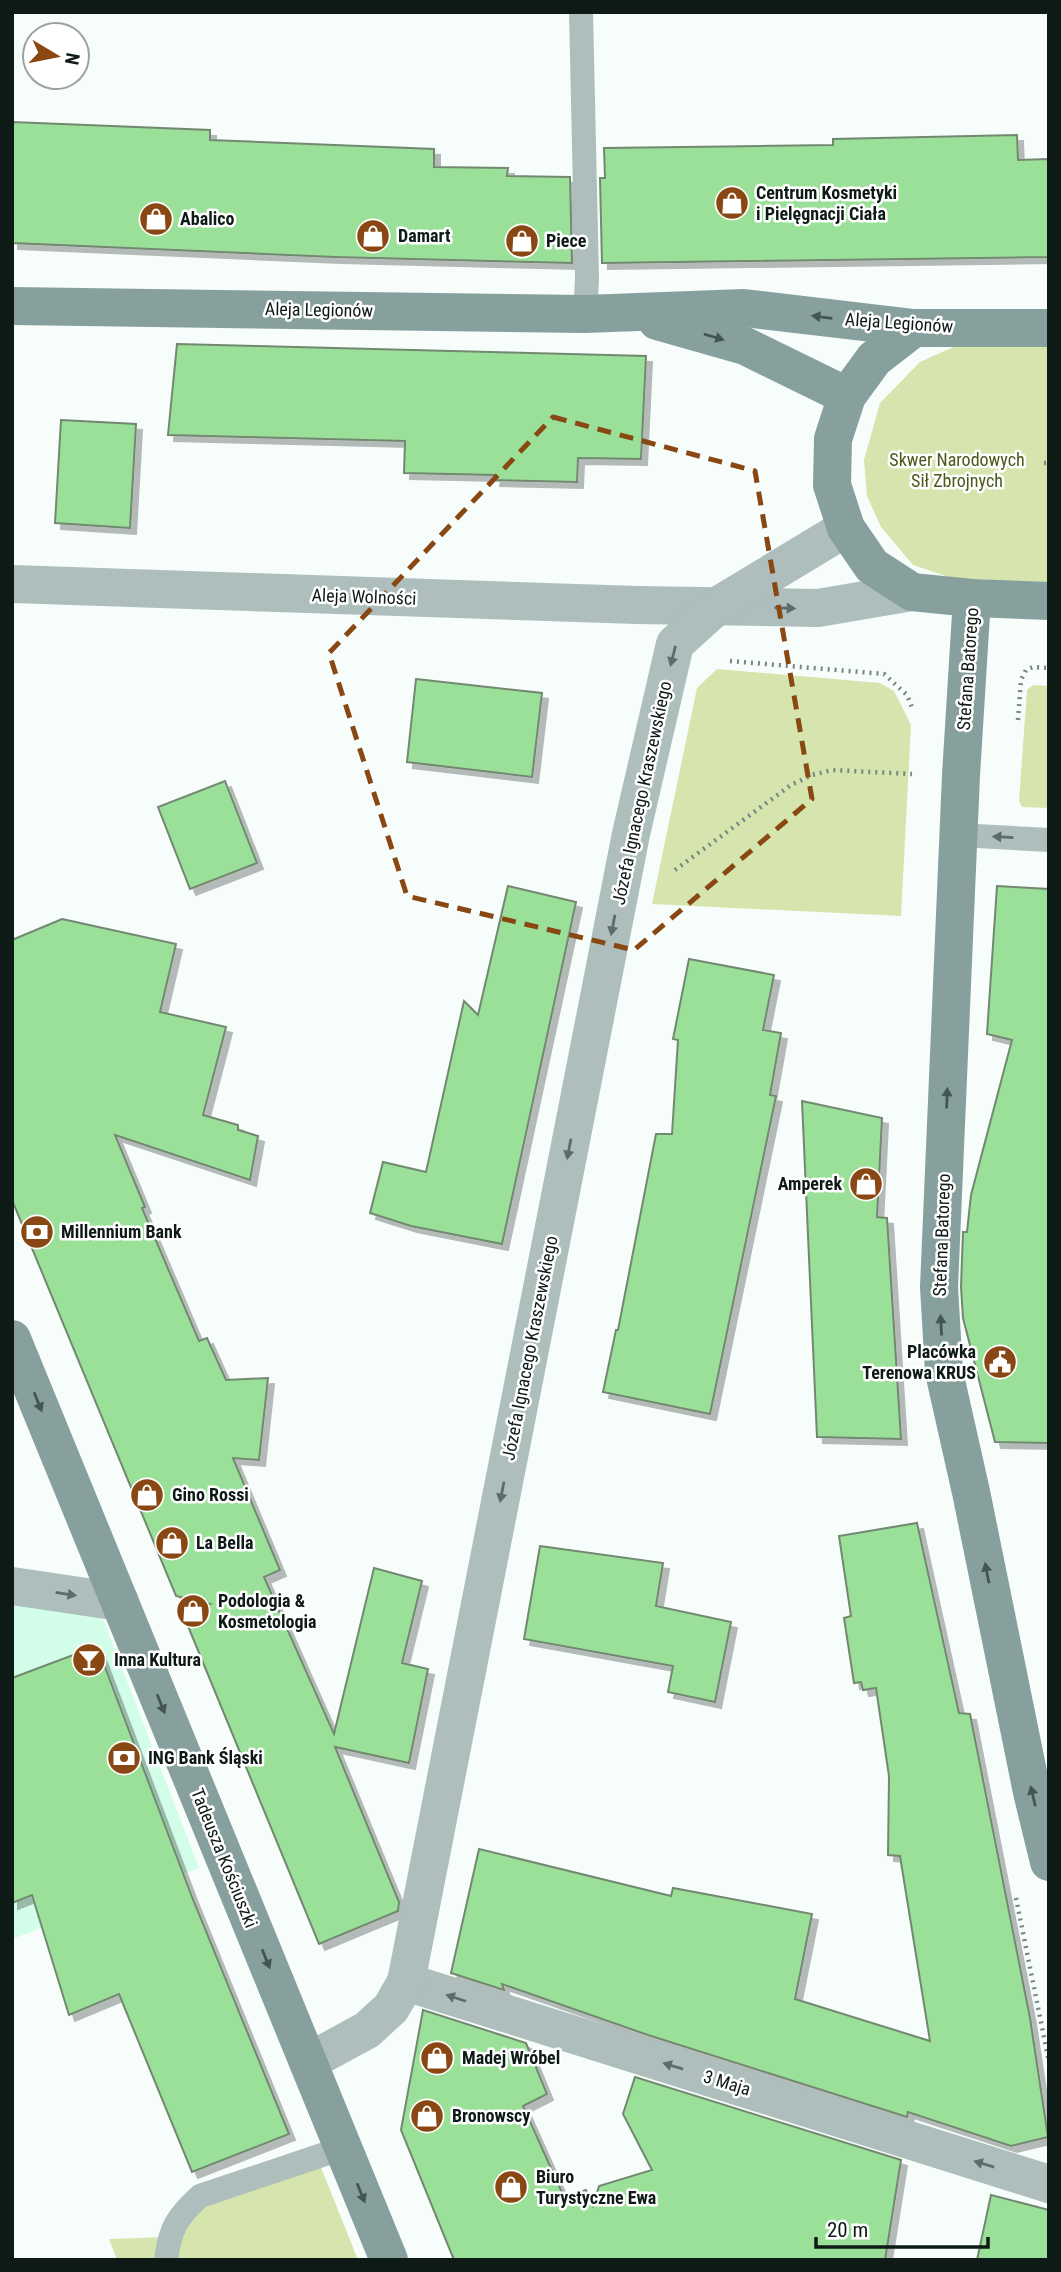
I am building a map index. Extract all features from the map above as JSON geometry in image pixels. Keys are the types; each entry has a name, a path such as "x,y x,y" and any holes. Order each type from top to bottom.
{"street":[{"name":"Aleja Legionów","path":"12,306 585,314 744,308 914,327 1049,328"},
{"name":"Aleja Legionów","path":"625,312 745,346 847,396"},
{"path":"914,327 874,359 847,396 834,439 832,485 846,528 872,566 912,592 1049,601"},
{"path":"717,606 846,528"},
{"name":"Aleja Wolności","path":"12,584 818,608 912,592"},
{"name":"Stefana Batorego","path":"972,598 958,835 939,1287 944,1372 1049,1862"},
{"name":"Józefa Ignacego Kraszewskiego","path":"307,2062 367,2030 391,2008 406,1982 631,834 675,644 717,606"},
{"name":"Tadeusza Kościuszki","path":"12,1339 389,2260"},
{"path":"12,1586 120,1602"},
{"name":"3 Maja","path":"406,1982 1049,2184"}],"lane":[{"path":"581,12 587,279 585,314"},
{"path":"958,835 1049,840"},
{"path":"166,2260 169,2237 182,2213 200,2196 343,2148"}],"path":[{"path":"727,661 884,674 907,695 915,715"},
{"path":"1018,721 1021,680 1026,670 1033,667 1049,668"},
{"path":"665,877 791,785 812,775 832,770 916,774"},
{"path":"1013,1887 1049,2062"}],"highlighted area":[{"path":"553,417 755,471 812,799 634,950 407,896 329,653"}],"shaded area":[{"path":"12,1601 103,1619 199,1868 12,1939"}],"green space":[{"name":"Skwer Narodowych Sił Zbrojnych","path":"960,344 1049,346 1049,583 952,578 913,565 881,527 867,496 864,460 880,403 920,362"},
{"path":"717,669 880,683 894,691 911,725 901,916 652,904 697,688"},
{"path":"1033,685 1049,686 1049,808 1022,807 1019,801 1027,690"},
{"path":"318,2160 358,2260 170,2260 184,2215"},
{"path":"169,2237 166,2260 117,2260 109,2239"}],"building":[{"path":"12,122 210,130 210,140 434,149 434,167 508,168 507,176 570,177 572,263 335,257 12,243"},
{"path":"1017,135 1018,160 1049,159 1049,257 602,263 600,178 605,178 604,148 833,145 833,139"},
{"path":"177,344 646,356 641,459 578,458 577,482 494,480 495,475 404,473 405,441 168,435"},
{"path":"61,420 136,424 130,528 55,523"},
{"path":"416,679 542,693 532,777 407,762"},
{"path":"225,781 257,863 190,889 158,807"},
{"path":"508,886 576,902 502,1244 411,1226 370,1213 383,1162 426,1172 464,1001 478,1015"},
{"path":"997,886 1049,889 1049,1443 995,1442 963,1318 963,1232 967,1232 971,1195 1012,1040 987,1034"},
{"path":"62,919 176,944 160,1012 226,1027 203,1115 238,1125 238,1130 258,1136 250,1180 115,1135 145,1207 142,1208 199,1341 207,1338 226,1380 268,1378 259,1460 233,1458 280,1570 264,1577 334,1734 374,1568 422,1581 402,1663 428,1669 409,1763 335,1747 399,1902 398,1911 319,1944 183,1614 210,1604 176,1596 12,1200 12,940"},
{"path":"689,959 774,975 763,1030 781,1033 770,1095 776,1096 710,1414 603,1392 618,1330 656,1134 672,1134 678,1040 673,1039"},
{"path":"802,1101 882,1118 877,1217 887,1218 901,1439 817,1437"},
{"path":"917,1523 959,1713 970,1714 1030,2018 1048,2137 1011,2146 908,2112 907,2117 648,2035 502,1984 504,1990 451,1973 479,1849 671,1896 673,1888 812,1914 795,1999 930,2041 900,1856 888,1855 889,1776 876,1688 863,1690 861,1682 854,1683 844,1618 851,1616 839,1536"},
{"path":"540,1546 663,1563 656,1606 731,1622 715,1702 668,1692 673,1666 524,1639"},
{"path":"97,1646 192,1897 289,2134 192,2172 119,1994 69,2015 32,1895 12,1903 12,1678"},
{"path":"423,2010 526,2043 547,2094 523,2106 564,2197 586,2190 593,2206 599,2186 652,2170 623,2114 635,2077 901,2160 885,2260 454,2260 401,2130"},
{"path":"991,2195 1049,2210 1049,2260 977,2260"}],"place":[{"name":"Centrum Kosmetyki i Pielęgnacji Ciała","path":"732,203"},
{"name":"Abalico","path":"156,219"},
{"name":"Damart","path":"373,236"},
{"name":"Piece","path":"522,241"},
{"name":"Amperek","path":"866,1184"},
{"name":"Millennium Bank","path":"37,1232"},
{"name":"Placówka Terenowa KRUS","path":"1000,1362"},
{"name":"Gino Rossi","path":"147,1495"},
{"name":"La Bella","path":"172,1543"},
{"name":"Podologia & Kosmetologia","path":"193,1611"},
{"name":"Inna Kultura","path":"89,1660"},
{"name":"ING Bank Śląski","path":"124,1758"},
{"name":"Madej Wróbel","path":"437,2058"},
{"name":"Bronowscy","path":"427,2116"},
{"name":"Biuro Turystyczne Ewa","path":"511,2187"}]}
